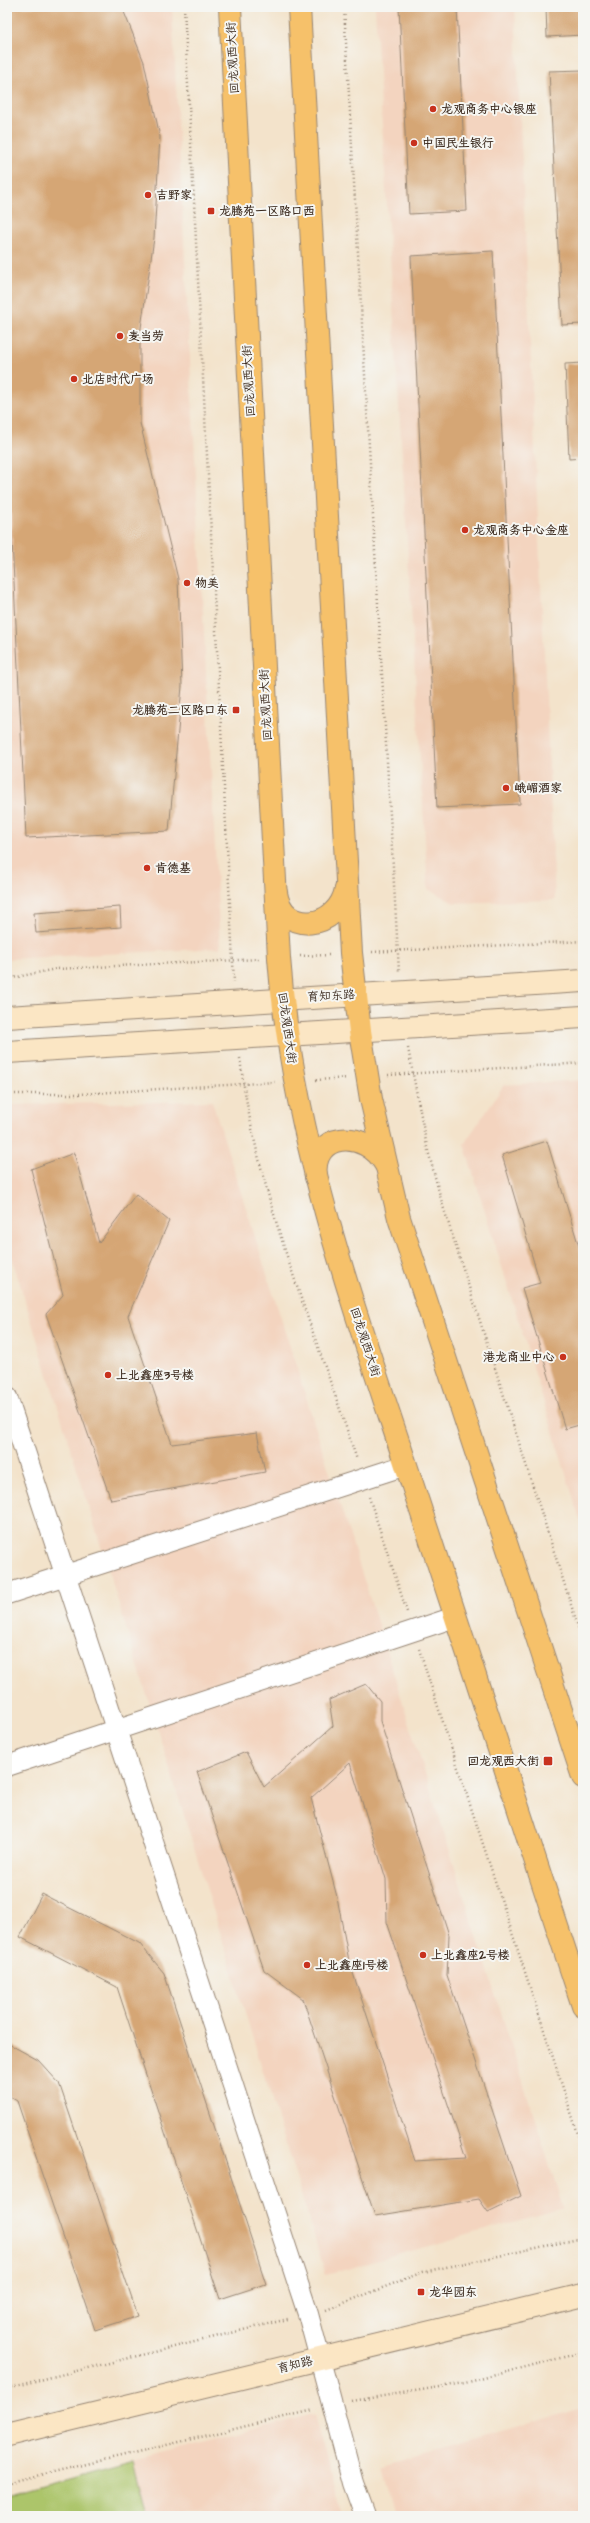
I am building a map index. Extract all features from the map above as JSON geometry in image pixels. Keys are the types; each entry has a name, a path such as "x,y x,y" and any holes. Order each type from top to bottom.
{"main road":[{"name":"回龙观西大街","path":"230,7 279,958 286,1035 294,1081 316,1180 331,1236 583,2006"},
{"path":"299,7 351,953 355,995 367,1076 386,1166 399,1218 583,1777"},
{"path":"275,888 278,902 287,913 300,921 315,923 335,912 344,898 347,882"},
{"name":"育知东路","path":"7,1017 583,981"},
{"path":"7,1052 583,1017"},
{"path":"316,1180 316,1166 322,1153 333,1143 346,1138 369,1146 386,1166"},
{"name":"育知路","path":"7,2434 583,2295"}],"street":[{"path":"7,1397 308,2314 353,2483 365,2516"},
{"path":"7,1594 406,1464"},
{"path":"7,1766 455,1617"}],"path":[{"path":"184,7 232,939"},
{"path":"344,7 396,933"},
{"path":"7,979 56,969 583,941"},
{"path":"7,1094 78,1094 583,1064"},
{"path":"417,1101 442,1203 583,1642"},
{"path":"7,2483 333,2405 465,2383 583,2352"}],"shaded area":[{"name":"北店时代广场","path":"7,7 172,7 220,948 7,959"},
{"path":"375,7 515,7 555,900 454,903 428,889"},
{"name":"港龙商业中心","path":"583,1080 583,1529 464,1144 504,1085"},
{"path":"212,1101 563,2208 326,2275 7,1242 7,1105"},
{"path":"583,2408 583,2516 397,2516 382,2465"},
{"path":"314,2414 341,2516 149,2516 134,2461"}],"green space":[{"path":"134,2461 149,2516 7,2516 7,2496"}],"building":[{"name":"北店时代广场","path":"7,7 122,7 144,62 160,137 154,238 140,335 140,423 178,579 182,686 169,831 26,838 7,433"},
{"name":"龙观商务中心银座","path":"399,7 457,7 467,211 409,214"},
{"path":"546,7 583,7 583,35 547,37"},
{"path":"583,70 583,324 562,325 549,71"},
{"name":"龙观商务中心金座","path":"493,251 520,804 437,808 411,256"},
{"path":"583,363 583,458 569,459 565,364"},
{"path":"120,907 121,927 36,933 34,913"},
{"name":"港龙商业中心","path":"547,1141 583,1260 583,1424 565,1429 522,1288 540,1283 502,1155"},
{"name":"上北鑫座3号楼","path":"74,1153 99,1243 136,1194 169,1221 128,1316 172,1444 257,1433 265,1472 111,1500 46,1314 63,1295 31,1169"},
{"name":"上北鑫座1号楼","path":"366,1684 380,1701 380,1721 449,1935 447,1975 521,2196 488,2212 479,2199 375,2216 303,1999 264,1970 197,1772 246,1752 264,1787 333,1726 329,1700","holes":["350,1763 386,1879 387,1922 466,2158 415,2161 349,1961 337,1897 311,1798"]},
{"path":"42,1894 139,1943 164,1973 266,2284 220,2299 117,1987 20,1937"},
{"path":"7,2043 38,2060 59,2083 138,2316 95,2330 17,2101 7,2095"}],"place":[{"name":"龙观商务中心银座","path":"433,109"},
{"name":"中国民生银行","path":"414,143"},
{"name":"吉野家","path":"148,195"},
{"name":"龙腾苑一区路口西","path":"211,211"},
{"name":"麦当劳","path":"120,336"},
{"name":"北店时代广场","path":"74,379"},
{"name":"龙观商务中心金座","path":"465,530"},
{"name":"物美","path":"187,583"},
{"name":"龙腾苑二区路口东","path":"236,710"},
{"name":"峨嵋酒家","path":"506,788"},
{"name":"肯德基","path":"147,868"},
{"name":"港龙商业中心","path":"563,1357"},
{"name":"上北鑫座3号楼","path":"108,1375"},
{"name":"回龙观西大街","path":"548,1761"},
{"name":"上北鑫座2号楼","path":"423,1955"},
{"name":"上北鑫座1号楼","path":"307,1965"},
{"name":"龙华园东","path":"421,2292"}]}
